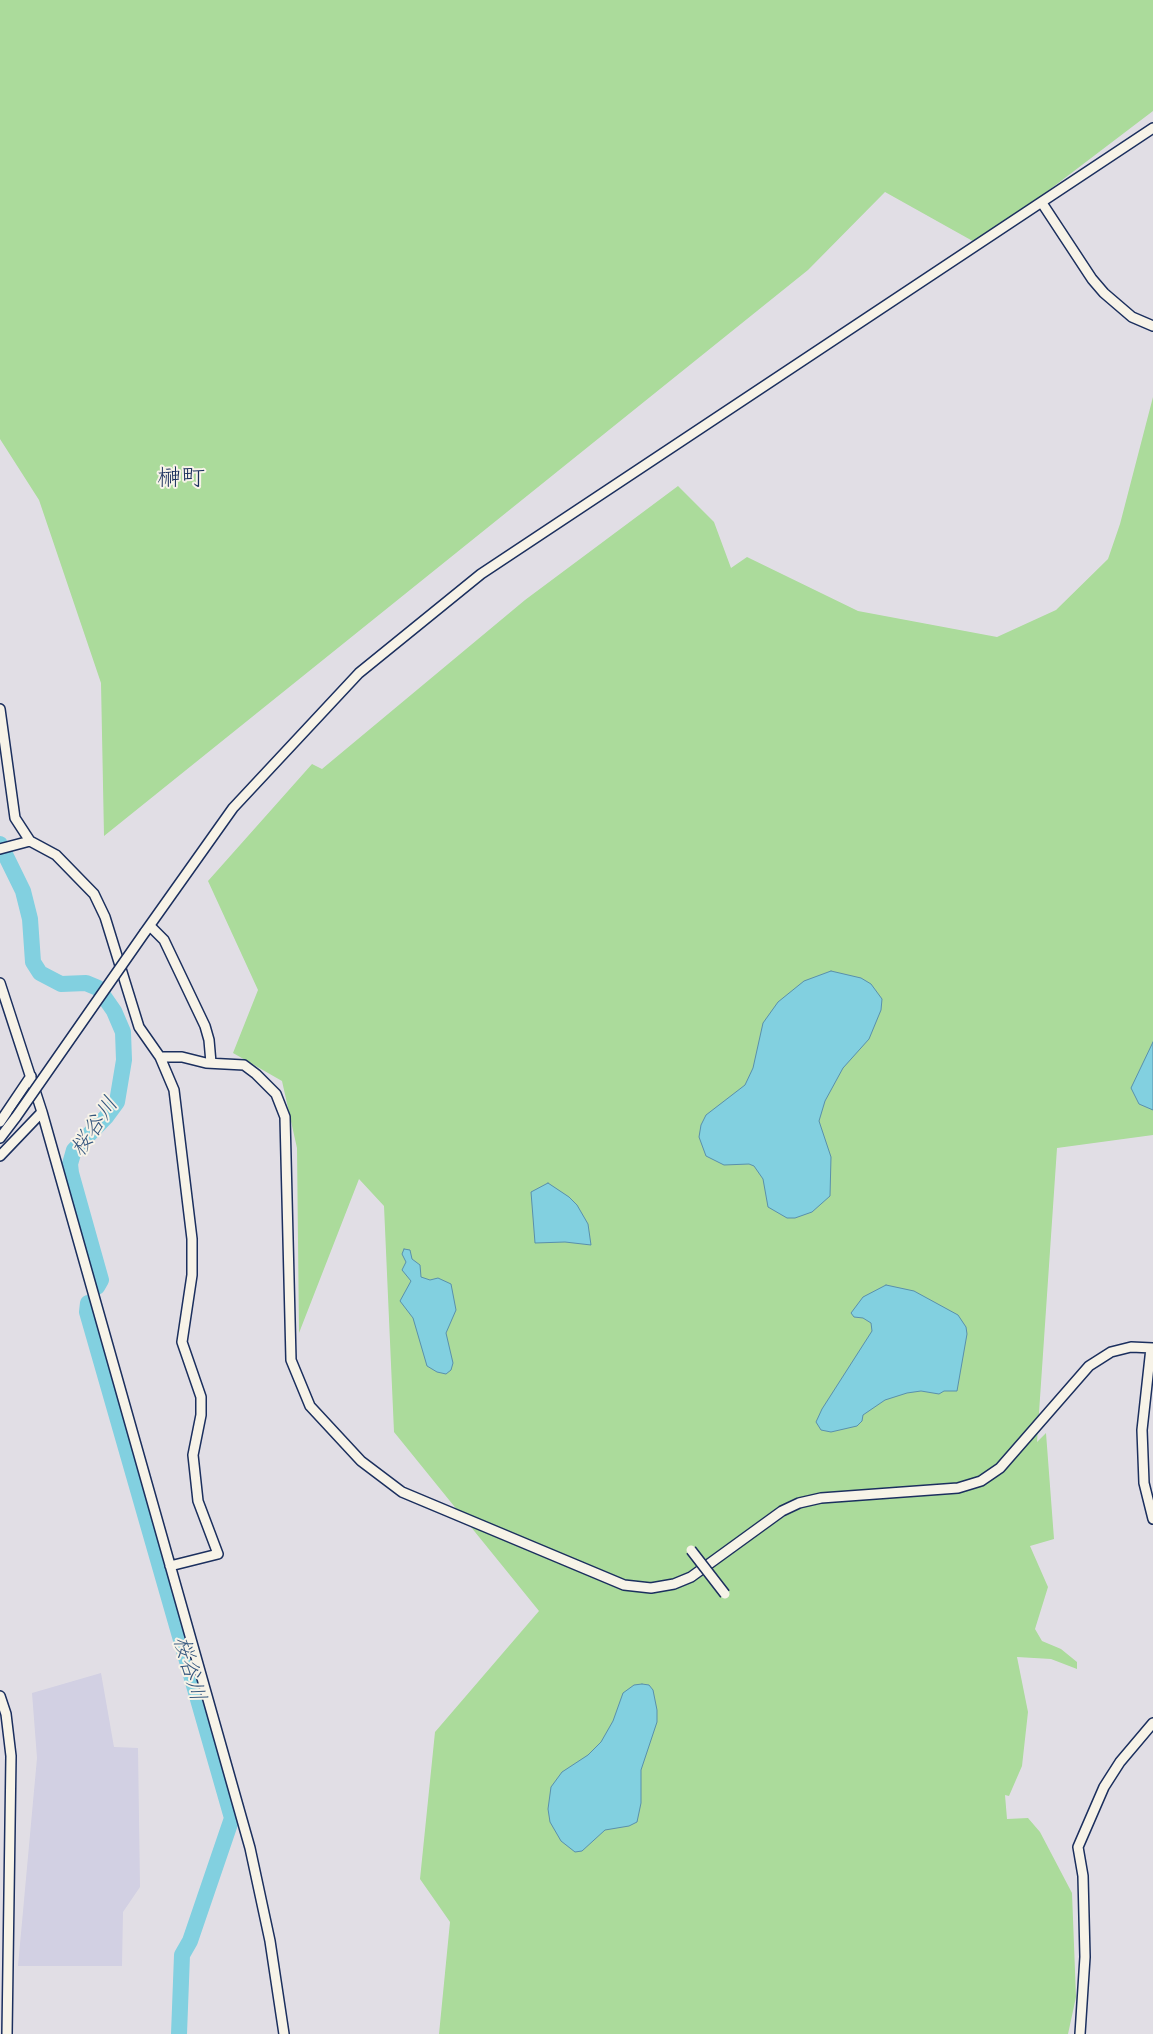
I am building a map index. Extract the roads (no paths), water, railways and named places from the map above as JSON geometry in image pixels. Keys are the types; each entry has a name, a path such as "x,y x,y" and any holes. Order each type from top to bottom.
{"street":[{"path":"0,1138 233,808 359,673 481,574 1153,128"},
{"path":"1042,203 1092,279 1104,293 1132,317 1153,326"},
{"path":"0,709 15,818 30,840 56,855 94,894 105,917 140,1026 160,1057 174,1090 192,1239 192,1275 182,1342 201,1397 201,1415 192,1455 198,1501 218,1554 170,1566"},
{"path":"3,848 30,840"},
{"path":"148,929 164,940 205,1026 209,1040 211,1063"},
{"path":"0,983 42,1112 250,1848 270,1941 284,2034"},
{"path":"160,1057 182,1057 211,1063 244,1065 276,1094 285,1117 291,1360 310,1406 361,1461 402,1492 624,1585 651,1588 674,1584 692,1577 782,1511 799,1503 821,1498 958,1488 981,1481 1000,1468 1089,1366 1111,1352 1131,1347 1152,1348 1142,1430 1144,1484 1153,1519"},
{"path":"0,1122 31,1076"},
{"path":"0,1156 42,1112"},
{"path":"691,1550 725,1594"},
{"path":"0,1696 6,1714 11,1756 7,2034"},
{"path":"1080,2034 1085,1957 1083,1876 1078,1847 1104,1787 1120,1762 1153,1723"}],"water":[{"path":"831,971 861,978 871,984 882,999 881,1010 869,1039 843,1068 825,1101 819,1121 831,1157 830,1196 812,1212 795,1218 787,1218 768,1207 763,1179 754,1166 749,1164 724,1165 706,1156 699,1137 701,1125 706,1115 745,1085 753,1068 763,1023 778,1002 804,981"},
{"path":"1153,1042 1153,1110 1139,1104 1131,1088"},
{"path":"548,1183 569,1197 577,1205 588,1224 591,1245 565,1242 535,1243 531,1192"},
{"path":"404,1249 410,1250 412,1259 420,1265 421,1277 430,1280 438,1278 451,1284 456,1310 446,1333 453,1363 451,1370 446,1374 437,1372 427,1366 413,1318 400,1301 411,1281 402,1270 406,1262 402,1254"},
{"path":"886,1285 914,1291 958,1315 966,1327 967,1334 957,1391 944,1391 939,1394 921,1391 907,1393 885,1400 863,1415 862,1421 857,1426 831,1432 821,1430 816,1422 822,1409 872,1331 871,1323 863,1318 854,1317 851,1313 863,1297"},
{"path":"634,1685 649,1685 653,1690 657,1722 641,1770 641,1803 637,1822 629,1826 605,1830 582,1851 575,1852 561,1841 550,1822 548,1809 551,1787 562,1772 588,1755 601,1742 613,1721 623,1693"}],"waterway":[{"name":"桜谷川","path":"0,844 23,891 30,919 33,962 40,973 61,984 86,983 98,988 114,1011 123,1032 124,1060 117,1102 106,1117 74,1150 70,1164 101,1280 97,1287"},
{"name":"桜谷川","path":"88,1303 87,1312 232,1818 190,1941 182,1955 179,2034"}],"district":[{"name":"榊町","path":"181,479"}]}
